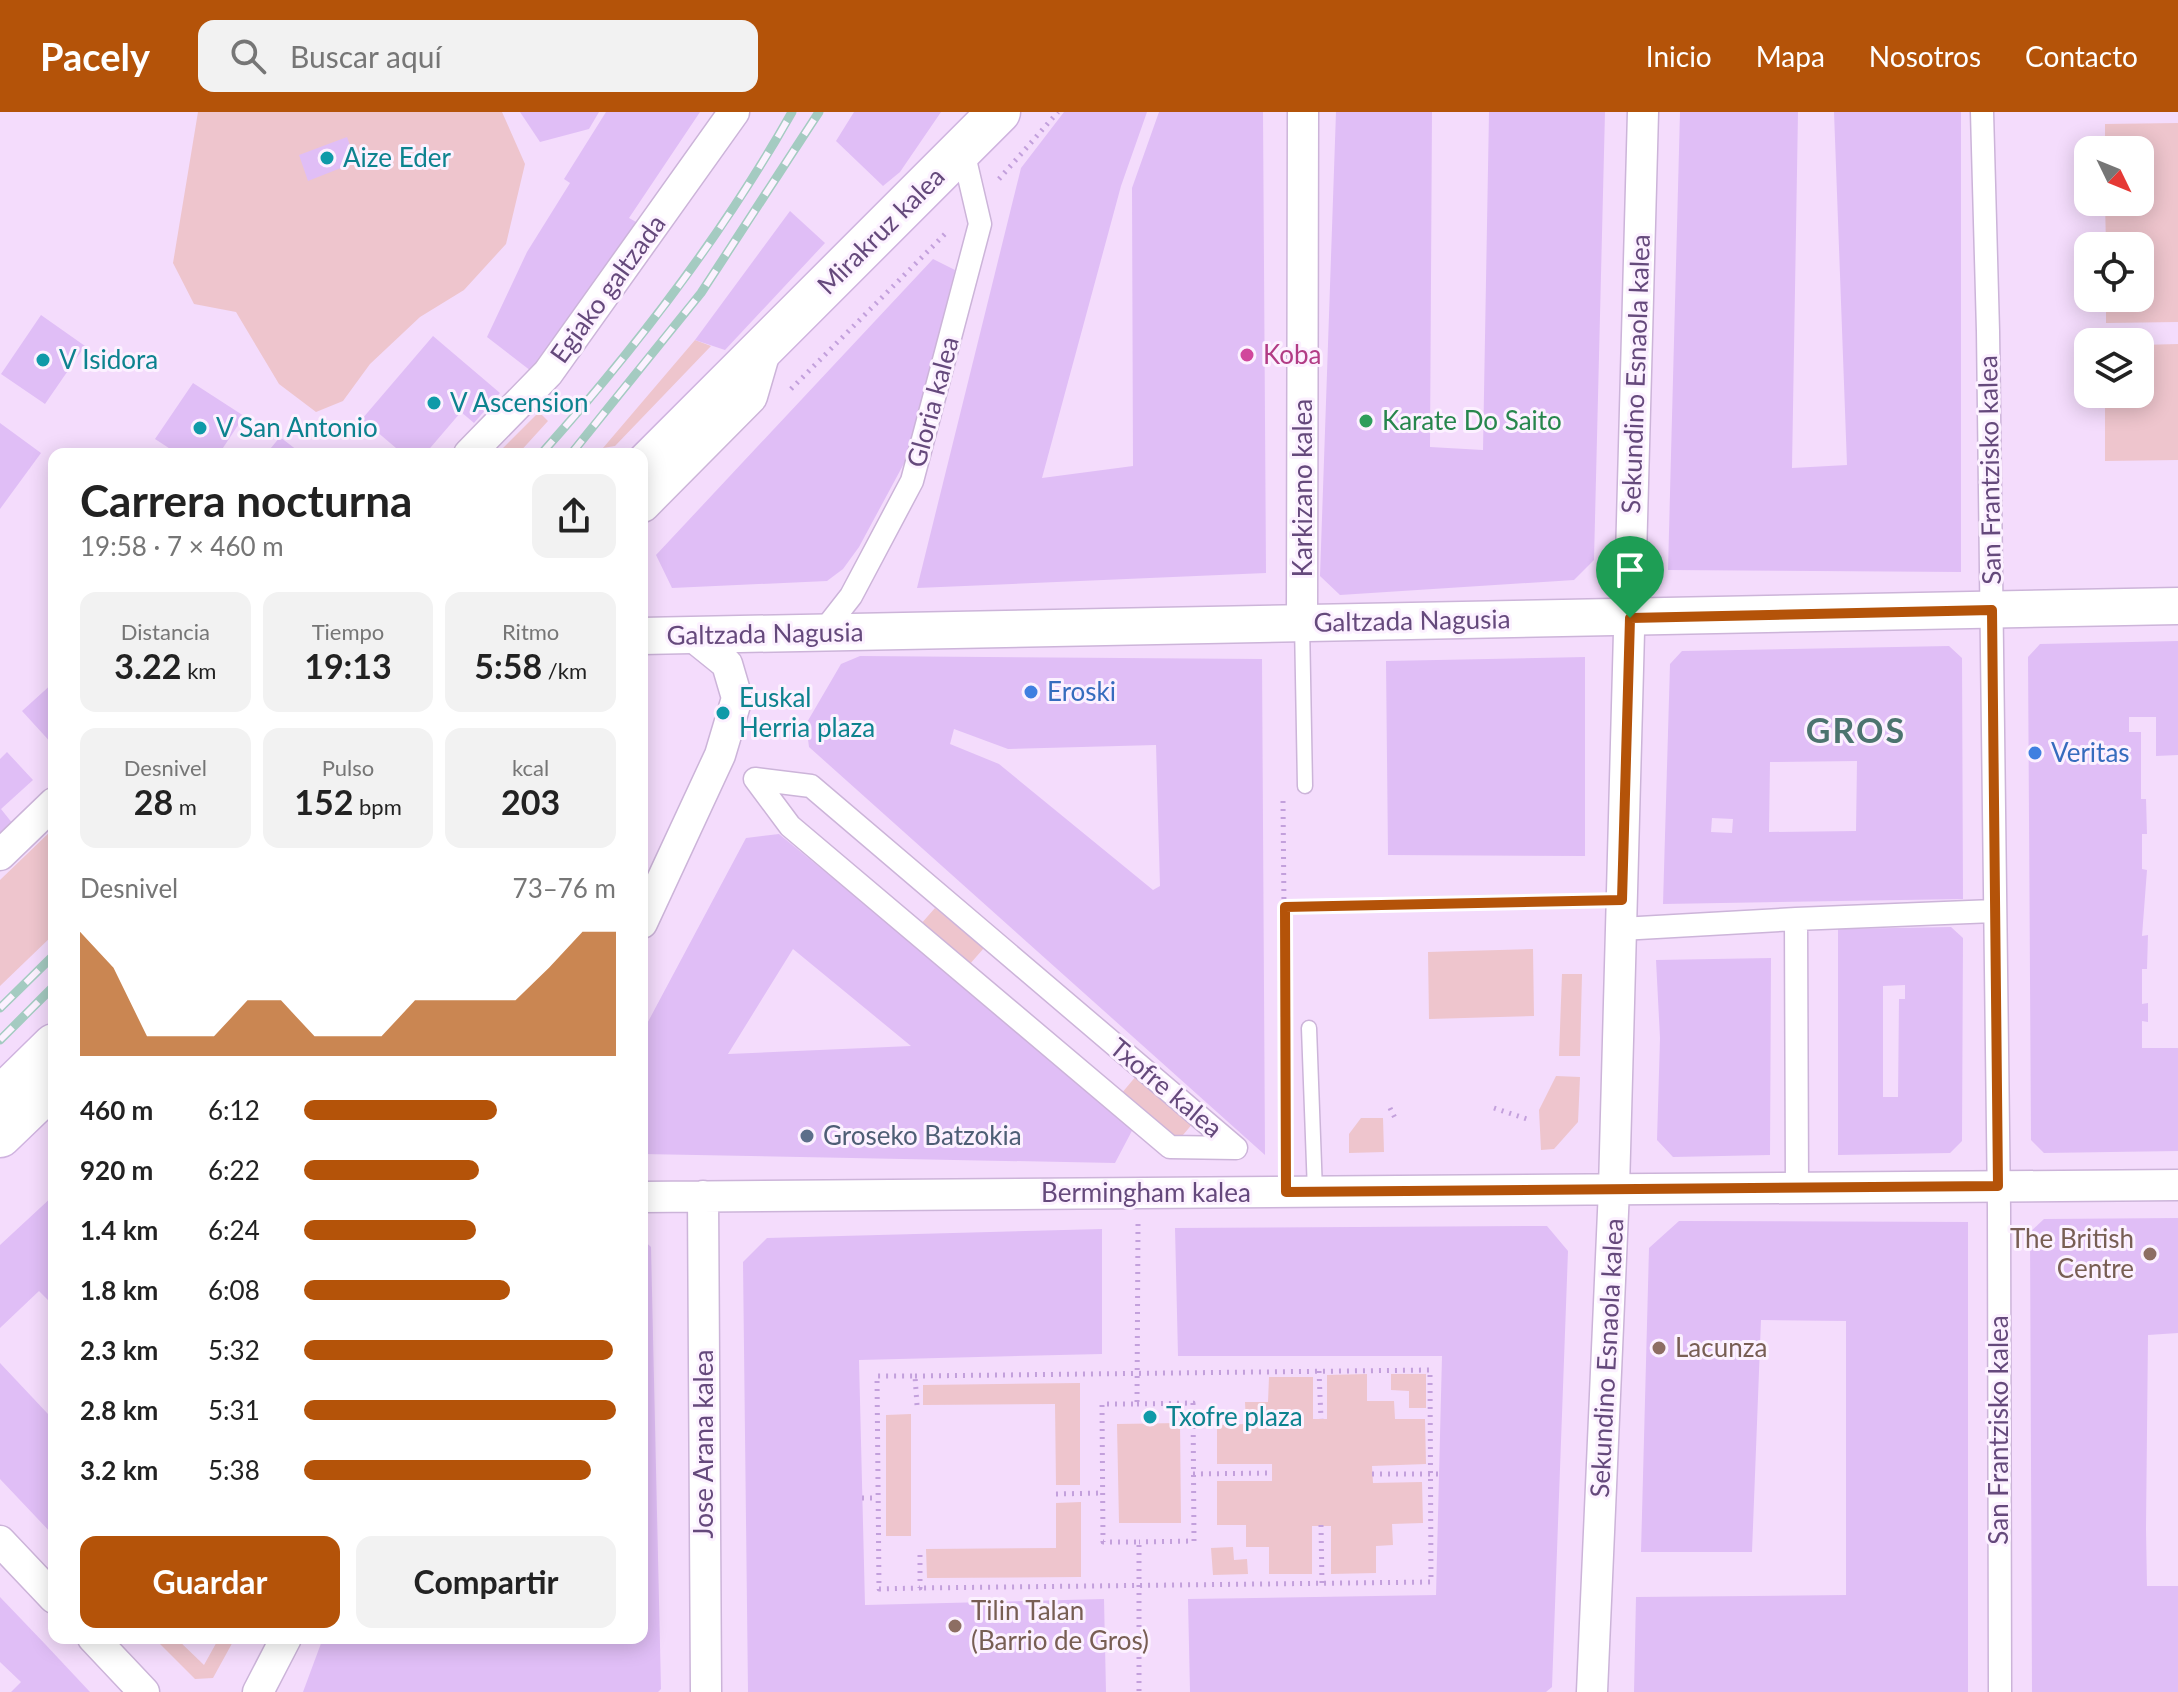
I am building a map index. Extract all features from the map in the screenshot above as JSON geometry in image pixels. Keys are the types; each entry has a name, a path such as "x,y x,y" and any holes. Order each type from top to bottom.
{"main road":[{"name":"Mirakruz kalea","path":"648,463 999,112"},
{"path":"0,1098 48,1051"},
{"path":"0,1136 48,1091"}],"street":[{"name":"Egiako galtzada","path":"475,448 548,373 734,112"},
{"name":"Karkizano kalea","path":"1302,623 1303,112"},
{"name":"Sekundino Esnaola kalea","path":"1592,1692 1614,1189 1643,112"},
{"name":"San Frantzisko kalea","path":"1982,112 1992,610 2000,1692"},
{"name":"Gloria kalea","path":"822,633 851,596 912,481 980,224 963,151"},
{"path":"648,498 749,396 763,348"},
{"name":"Galtzada Nagusia","path":"648,635 2178,606"},
{"path":"648,910 720,755 737,698 727,664 691,635"},
{"name":"Txofre kalea","path":"755,779 811,786 1236,1148 1170,1147 790,826 755,779"},
{"path":"0,855 48,809"},
{"path":"1622,914 1796,919 1994,911"},
{"path":"1796,919 1797,1188"},
{"name":"Bermingham kalea","path":"648,1197 2178,1185"},
{"name":"Jose Arana kalea","path":"703,1196 706,1692"},
{"path":"0,1541 48,1592"},
{"path":"99,1644 144,1692"},
{"path":"258,1692 283,1644"}],"lane":[{"path":"1302,623 1305,786"},
{"path":"1309,1028 1315,1192"}],"path":[{"path":"788,392 1033,144 1058,112"},
{"path":"1283,795 1286,1018"},
{"path":"1285,907 1622,914"},
{"path":"1390,1108 1395,1118"},
{"path":"1494,1108 1530,1120"},
{"path":"1137,1404 1138,1230"},
{"path":"1430,1370 1431,1582 879,1589 877,1376 1319,1371 1430,1370"},
{"path":"1319,1371 1321,1419"},
{"path":"915,1376 917,1405"},
{"path":"1193,1403 1193,1474 1194,1541 1103,1542 1102,1404 1193,1403"},
{"path":"1193,1474 1272,1473"},
{"path":"1372,1474 1439,1474"},
{"path":"1056,1494 1102,1493"},
{"path":"862,1498 878,1498"},
{"path":"1321,1525 1322,1583"},
{"path":"1139,1542 1139,1692"},
{"path":"920,1549 920,1588"}],"shaded area":[{"path":"0,112 2178,112 2178,1692 0,1692"},
{"path":"198,112 502,112 525,164 506,244 464,290 420,317 370,364 343,401 316,412 279,384 236,312 194,304 173,263"},
{"path":"2178,123 2178,322 2106,323 2106,312 2154,312 2154,232 2106,232 2105,216 2154,216 2154,136 2105,136 2105,124"},
{"path":"695,340 711,346 615,446 603,448"},
{"path":"2178,344 2178,460 2105,461 2105,408 2154,408 2154,345"},
{"path":"539,412 548,421 523,448 503,448"},
{"path":"48,834 48,940 0,986 0,880"},
{"path":"935,908 984,948 969,965 920,925"},
{"path":"1533,949 1534,1016 1429,1019 1428,952"},
{"path":"1562,974 1582,974 1580,1056 1559,1056"},
{"path":"1137,1075 1194,1122 1177,1142 1121,1094"},
{"path":"1556,1076 1580,1077 1578,1122 1554,1149 1541,1150 1539,1110"},
{"path":"1361,1118 1383,1118 1384,1152 1349,1153 1349,1134"},
{"path":"1367,1374 1367,1401 1394,1401 1395,1419 1425,1419 1426,1464 1372,1466 1373,1483 1422,1482 1423,1523 1392,1524 1393,1545 1376,1546 1376,1573 1331,1574 1331,1526 1312,1526 1312,1574 1269,1574 1269,1547 1246,1547 1246,1525 1217,1525 1217,1481 1272,1481 1272,1464 1217,1464 1217,1425 1246,1424 1245,1402 1268,1402 1269,1377 1313,1377 1313,1419 1327,1419 1327,1375"},
{"path":"1391,1374 1426,1374 1426,1408 1409,1408 1409,1391 1391,1390"},
{"path":"1080,1383 1080,1485 1056,1485 1055,1404 923,1405 923,1385"},
{"path":"911,1414 911,1536 886,1536 886,1415"},
{"path":"1180,1423 1181,1523 1119,1523 1117,1424"},
{"path":"1081,1502 1081,1577 927,1578 926,1549 1056,1548 1056,1503"},
{"path":"1233,1547 1234,1560 1247,1559 1248,1574 1213,1575 1211,1548"},
{"path":"160,1644 182,1644 204,1665 216,1644 232,1644 213,1678 195,1679"}],"building":[{"path":"520,112 599,112 589,129 540,142"},
{"path":"606,112 700,112 629,218 638,223 531,371 487,337 527,252 570,183 564,179"},
{"path":"854,112 941,112 900,172 883,186 836,141"},
{"path":"1064,112 1147,112 1121,186 1042,478 1133,466 1132,188 1159,112 1263,112 1266,573 917,588 1021,168"},
{"path":"1336,112 1432,112 1430,447 1483,450 1489,112 1605,112 1594,560 1574,580 1340,595 1320,576"},
{"path":"1680,112 1798,112 1792,468 1847,465 1834,112 1961,112 1961,572 1668,570"},
{"name":"Aize Eder","path":"347,137 356,162 308,181 299,155"},
{"path":"790,211 825,243 725,350 695,340"},
{"path":"933,259 955,270 908,456 859,547 843,569 827,581 672,588 656,555"},
{"name":"V Isidora","path":"41,315 85,346 45,404 1,374"},
{"name":"V Ascension","path":"433,336 500,393 474,423 461,412 430,448 396,448 362,419"},
{"name":"V San Antonio","path":"193,383 244,416 223,448 169,448 155,439"},
{"path":"0,423 41,453 0,509"},
{"path":"280,437 294,448 271,448"},
{"path":"2178,641 2178,755 2156,756 2156,717 2129,717 2129,732 2141,732 2141,799 2146,799 2147,834 2142,834 2142,869 2147,870 2142,936 2148,935 2147,969 2142,969 2142,1004 2148,1003 2148,1022 2142,1021 2142,1048 2178,1048 2178,1151 2044,1153 2031,1140 2028,657 2040,644"},
{"path":"1949,646 1962,658 1963,899 1663,904 1670,664 1682,651","holes":["1857,761 1856,831 1769,832 1770,762","1712,818 1733,819 1732,833 1711,832"]},
{"path":"860,656 1262,659 1265,1155 809,747 806,724 841,664","holes":["954,729 1008,749 1156,745 1160,886 1153,890 999,764 950,744"]},
{"path":"1585,657 1585,856 1388,855 1386,661"},
{"path":"48,687 48,739 22,711"},
{"path":"7,752 33,780 1,809 13,824 0,836 0,759"},
{"path":"779,834 1135,1125 1115,1163 648,1154 648,1022 746,838","holes":["793,949 911,1046 728,1054"]},
{"path":"1951,927 1963,938 1962,1141 1950,1153 1838,1155 1838,929","holes":["1905,985 1905,999 1899,999 1898,1097 1883,1097 1883,986"]},
{"path":"1771,958 1770,1155 1673,1157 1657,1140 1660,1038 1656,960"},
{"path":"48,1201 48,1300 39,1291 0,1328 0,1245"},
{"path":"2178,1218 2178,1333 2148,1335 2146,1529 2147,1586 2178,1586 2178,1692 2032,1692 2030,1232 2044,1219"},
{"path":"1679,1221 1968,1222 1968,1692 1634,1692 1636,1597 1846,1595 1846,1321 1761,1320 1752,1552 1641,1552 1649,1248"},
{"path":"1547,1226 1568,1251 1552,1687 1546,1692 1190,1692 1188,1599 1436,1595 1442,1356 1178,1356 1175,1228"},
{"path":"1102,1229 1102,1354 859,1360 865,1605 1104,1599 1106,1692 748,1692 743,1262 767,1238"},
{"path":"648,1244 651,1247 661,1689 658,1692 303,1692 321,1644 648,1644"},
{"path":"0,1363 48,1414 48,1530 0,1479"},
{"path":"0,1597 90,1692 11,1692 21,1682 0,1662"}],"railway":[{"path":"546,448 676,290 737,203 792,112"},
{"path":"576,448 701,293 819,112"},
{"path":"0,1008 48,961"},
{"path":"0,1040 48,992"}],"place":[{"name":"Aize Eder","path":"327,158"},
{"name":"Koba","path":"1247,355"},
{"name":"V Isidora","path":"43,360"},
{"name":"V Ascension","path":"434,403"},
{"name":"Karate Do Saito","path":"1366,421"},
{"name":"V San Antonio","path":"200,428"},
{"name":"Eroski","path":"1031,692"},
{"name":"Euskal Herria plaza","path":"723,713"},
{"name":"Veritas","path":"2035,753"},
{"name":"Groseko Batzokia","path":"807,1136"},
{"name":"The British Centre","path":"2150,1254"},
{"name":"Lacunza","path":"1659,1348"},
{"name":"Txofre plaza","path":"1150,1417"},
{"name":"Tilin Talan (Barrio de Gros)","path":"955,1626"}],"district":[{"name":"GROS","path":"1856,731"}],"route":[{"path":"1992,610 1998,1186 1286,1192 1285,907 1622,900 1630,618 1992,610"}]}
